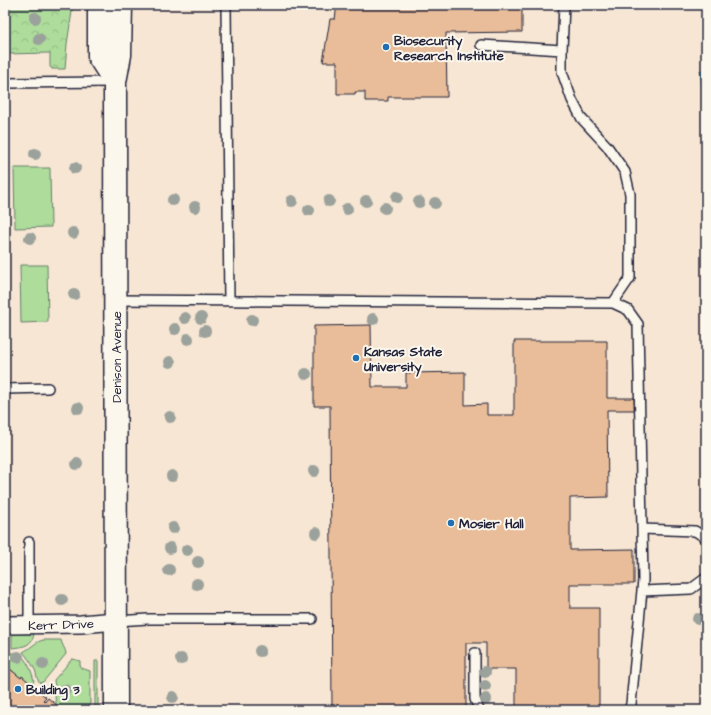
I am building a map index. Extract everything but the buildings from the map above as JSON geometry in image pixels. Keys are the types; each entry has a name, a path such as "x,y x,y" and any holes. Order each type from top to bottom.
{"street":[{"path":"99,5 99,57 115,82"},
{"name":"Denison Avenue","path":"116,710 115,82 120,55 121,5"},
{"name":"Kerr Drive","path":"5,625 116,622"}],"lane":[{"path":"226,5 229,301"},
{"path":"564,5 562,72 572,100 582,119 607,146 625,172 630,194 630,278 613,303"},
{"path":"481,45 562,50"},
{"path":"5,83 115,82"},
{"path":"116,300 613,303 628,310 638,324 643,580 631,704 629,710"},
{"path":"5,389 48,388"},
{"path":"642,529 695,531 706,538"},
{"path":"29,542 29,625"},
{"path":"642,591 691,589 706,578"},
{"path":"116,622 148,619 312,619"},
{"path":"475,653 475,699 479,710"}],"shaded area":[{"name":"Kansas State University","path":"5,5 706,5 706,710 5,710"}],"green space":[{"path":"5,5 73,5 65,69 52,69 50,67 50,53 5,54"},
{"path":"14,168 50,168 51,227 15,228"},
{"path":"20,265 47,265 48,322 21,323"},
{"path":"14,634 34,634 31,641 26,645 12,648 12,636"},
{"path":"43,640 61,640 66,654 43,682 40,683 33,666 23,652"},
{"path":"5,653 18,653 24,658 32,673 34,681 32,684 22,677 21,678 5,665"},
{"path":"72,659 80,661 81,668 90,671 90,710 59,710 57,707 54,680"},
{"path":"95,661 98,661 98,710 95,710"}],"water":[{"path":"700,70 706,74 706,116"}],"place":[{"name":"Biosecurity Research Institute","path":"386,47"},
{"name":"Kansas State University","path":"356,358"},
{"name":"Mosier Hall","path":"451,523"},
{"name":"Building 3","path":"18,689"}]}
